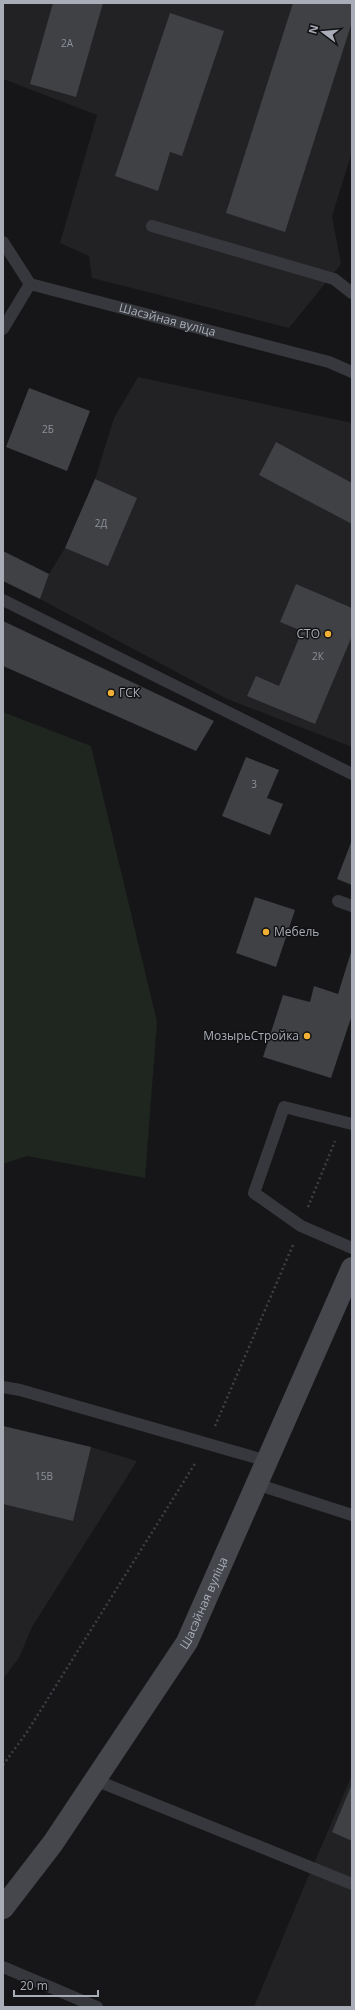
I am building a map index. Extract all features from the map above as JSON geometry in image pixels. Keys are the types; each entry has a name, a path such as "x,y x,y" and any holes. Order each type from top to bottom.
{"main road":[{"name":"Шасэйная вуліца","path":"3,1908 53,1843 187,1642 352,1268"}],"lane":[{"path":"152,226 334,279 352,293"},
{"path":"3,242 30,284 3,329"},
{"name":"Шасэйная вуліца","path":"30,284 329,362 352,372"},
{"path":"3,600 352,774"},
{"path":"338,901 352,906"},
{"path":"352,1124 284,1107 254,1193 301,1226 352,1248"},
{"path":"3,1387 267,1460"},
{"path":"256,1484 352,1515"},
{"path":"95,1780 352,1884"},
{"path":"3,1967 97,2007"}],"shaded area":[{"path":"3,3 352,3 352,152 332,216 341,264 289,328 92,278 89,256 60,243 97,115 3,79"},
{"path":"138,377 352,423 352,747 227,699 40,599 49,574 65,548 95,479 114,418"},
{"path":"3,712 91,746 157,1022 145,1178 27,1156 3,1164"},
{"path":"3,1426 91,1447 137,1461 32,1627 19,1658 3,1679"},
{"path":"352,1775 352,2007 254,2007 303,1889"}],"building":[{"path":"53,3 103,3 76,97 30,84"},
{"path":"293,3 352,3 352,22 285,232 226,213"},
{"path":"170,13 224,31 182,156 170,152 158,191 115,176"},
{"path":"29,388 90,411 67,471 6,447"},
{"path":"276,442 352,483 352,524 259,475"},
{"path":"95,479 137,498 108,566 65,548"},
{"path":"3,551 49,574 40,599 3,581"},
{"path":"296,584 352,608 352,636 315,724 247,696 256,676 279,686 302,631 280,622"},
{"name":"ГСК","path":"3,621 214,721 196,751 3,666"},
{"path":"246,757 279,770 267,798 283,804 270,835 222,816"},
{"path":"352,840 352,885 337,879"},
{"name":"Мебель","path":"255,897 295,910 276,967 236,953"},
{"name":"МозырьСтройка","path":"352,949 352,1015 331,1078 263,1057 283,995 310,1002 314,986 338,994"},
{"path":"3,1426 91,1447 73,1521 3,1504"},
{"path":"352,1784 352,1841 332,1832"}],"place":[{"name":"СТО","path":"328,634"},
{"name":"ГСК","path":"111,693"},
{"name":"Мебель","path":"266,932"},
{"name":"МозырьСтройка","path":"307,1036"}]}
